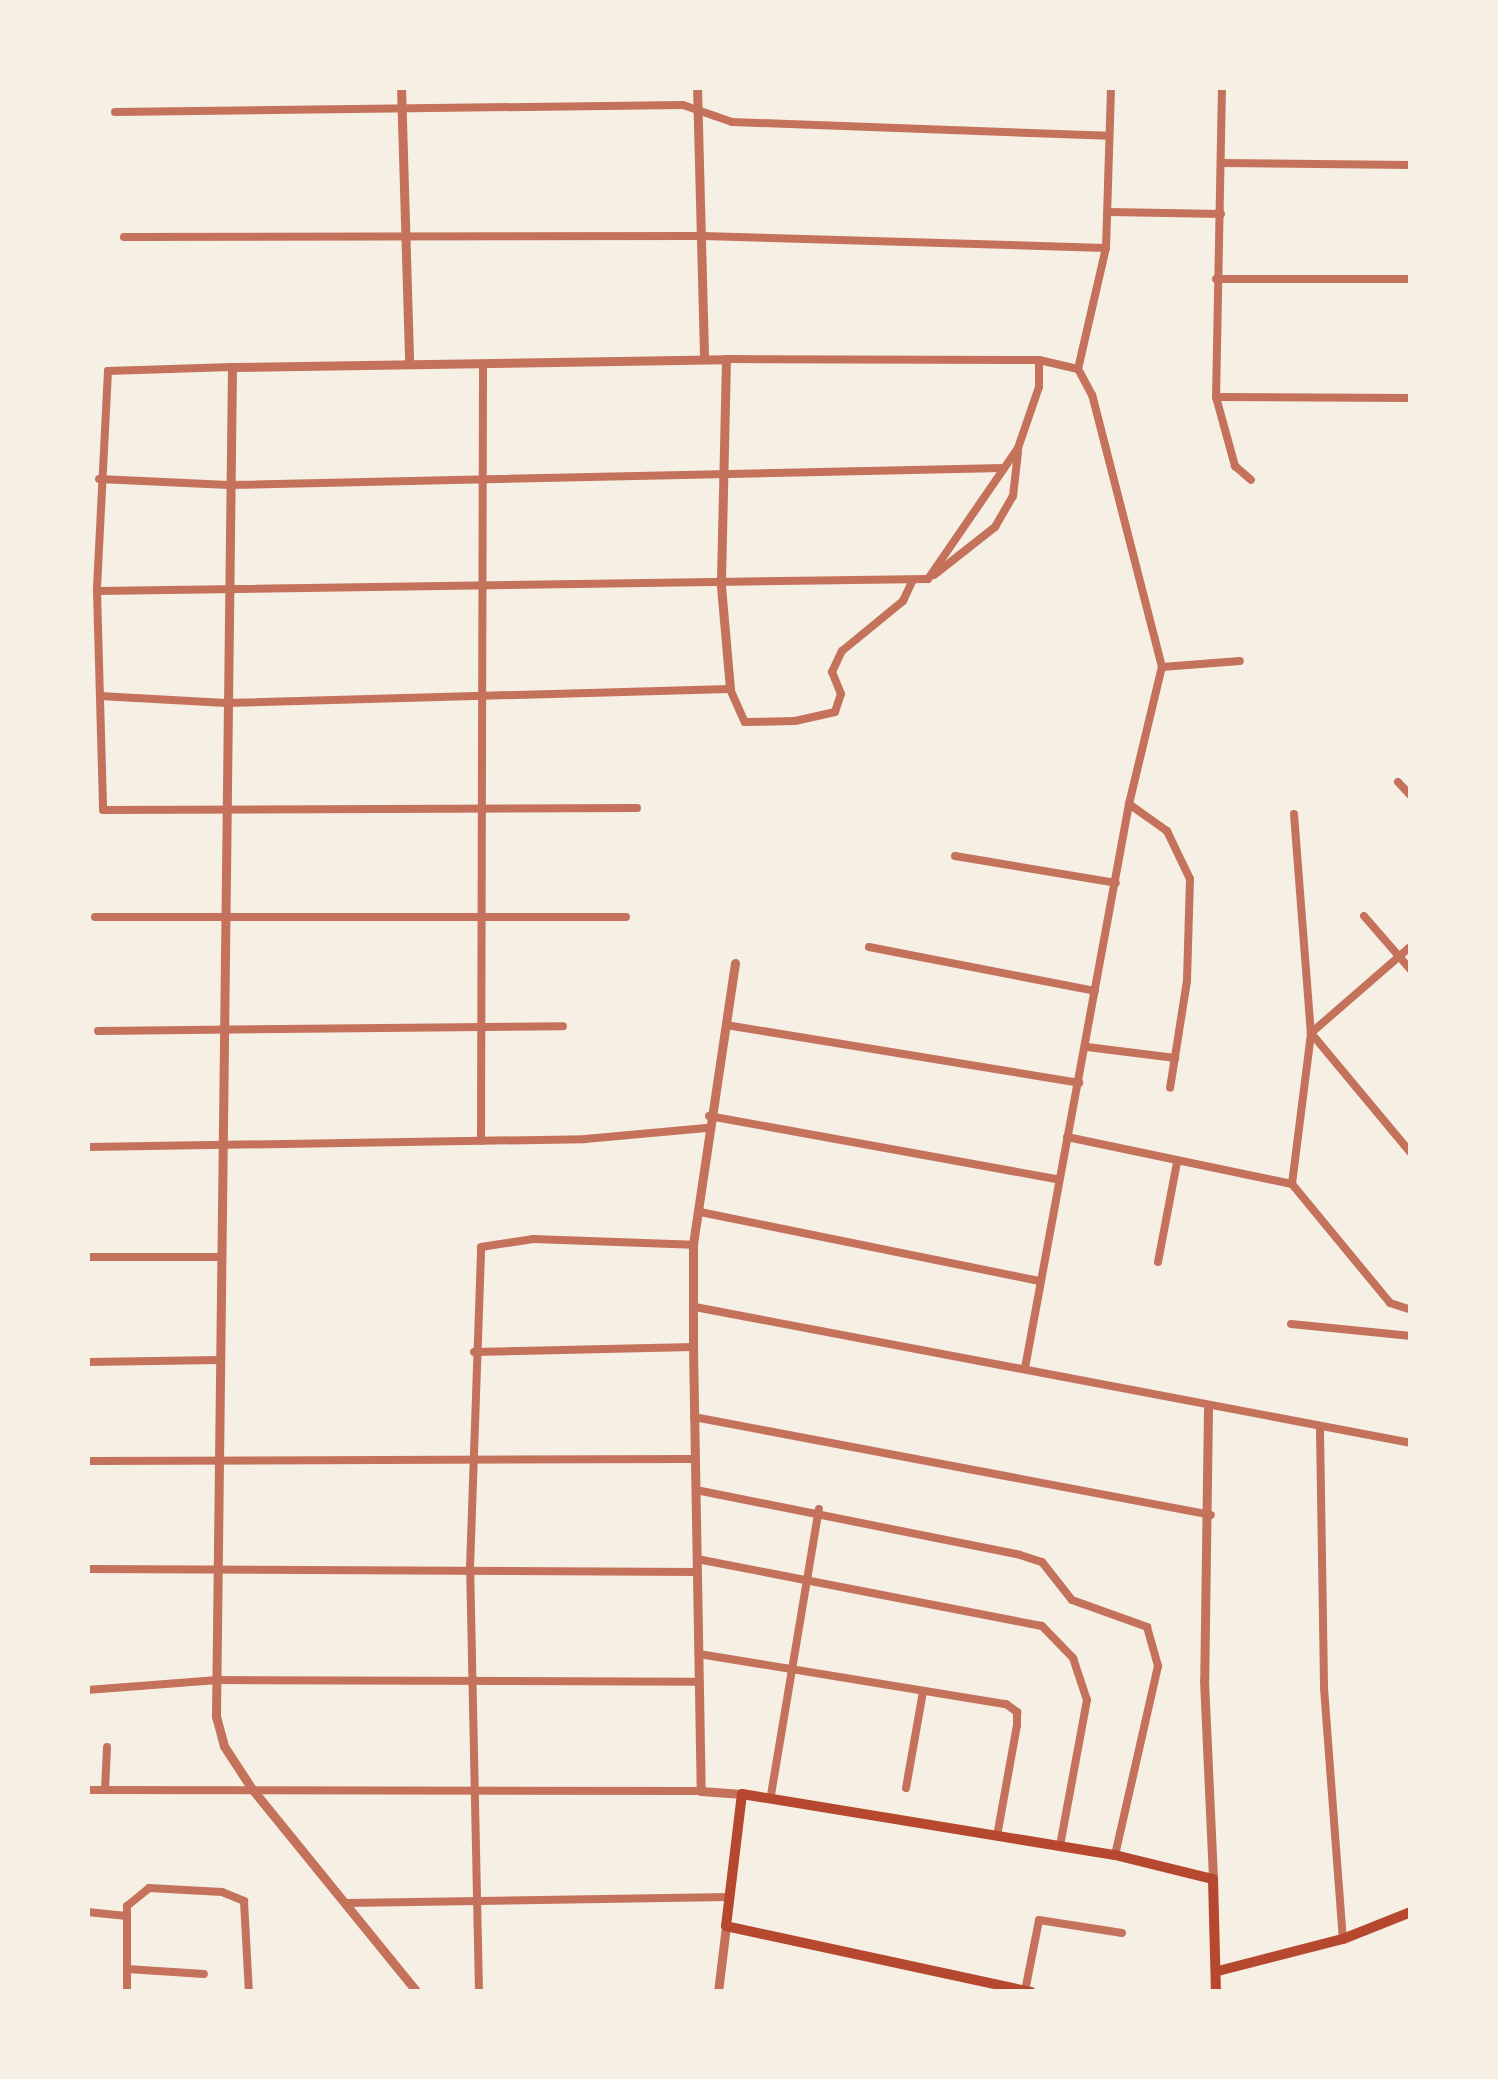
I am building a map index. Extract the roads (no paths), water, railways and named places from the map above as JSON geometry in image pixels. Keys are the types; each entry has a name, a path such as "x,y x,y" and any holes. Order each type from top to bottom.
{"main road":[{"path":"1028,1991 726,1926 742,1794 772,1795 1115,1855 1213,1879 1216,1992"},
{"path":"1218,1971 1343,1939 1411,1912"}],"street":[{"path":"401,87 409,364"},
{"path":"698,87 704,359"},
{"path":"1025,1368 1129,804 1162,667 1092,395 1078,369 1106,248 1111,87"},
{"path":"1222,87 1216,397 1235,466 1251,480"},
{"path":"115,112 683,105 732,122 1109,136"},
{"path":"1222,164 1411,165"},
{"path":"1109,212 1221,214"},
{"path":"124,237 703,236 1106,248"},
{"path":"1216,279 1411,279"},
{"path":"638,808 226,814 103,810 99,479 108,370 726,358 1039,361 1078,369"},
{"path":"726,358 721,586 730,689 745,722 835,712 841,694 832,672 842,651 903,601 913,580"},
{"path":"98,591 721,586 928,579 995,526 1013,496 1018,448 1039,387 1039,361"},
{"path":"481,1141 483,364"},
{"path":"232,367 219,1360 218,1680 224,1747 252,1790 417,1992"},
{"path":"1216,397 1411,398"},
{"path":"928,579 1018,448"},
{"path":"99,479 229,485 1004,468"},
{"path":"1162,667 1240,661"},
{"path":"100,696 226,703 730,689"},
{"path":"1398,782 1411,796"},
{"path":"1129,804 1167,831 1190,879 1192,923 1170,1088"},
{"path":"1292,1184 1310,1033 1294,814"},
{"path":"955,856 1116,883"},
{"path":"1364,916 1411,970"},
{"path":"95,917 226,921 626,917"},
{"path":"1310,1033 1411,946"},
{"path":"869,947 1095,992"},
{"path":"701,1792 693,1245 708,1116 735,963"},
{"path":"726,1025 1079,1083"},
{"path":"98,1031 563,1026"},
{"path":"1310,1033 1411,1153"},
{"path":"1087,1047 1175,1058"},
{"path":"708,1116 1058,1179"},
{"path":"88,1147 481,1141 707,1129"},
{"path":"1066,1137 1292,1184 1390,1303 1411,1310"},
{"path":"1158,1262 1177,1162"},
{"path":"700,1212 1038,1281"},
{"path":"479,1992 470,1568 481,1247 532,1239 693,1245"},
{"path":"87,1257 221,1257"},
{"path":"695,1306 1025,1368 1208,1409 1411,1443"},
{"path":"1291,1324 1411,1336"},
{"path":"474,1352 693,1347"},
{"path":"87,1362 219,1360"},
{"path":"1208,1409 1211,1515 1204,1679 1213,1879"},
{"path":"694,1417 1211,1515"},
{"path":"1320,1430 1324,1688 1343,1939"},
{"path":"87,1461 695,1459"},
{"path":"696,1490 819,1509 1042,1562 1072,1600 1148,1627 1158,1666 1115,1855"},
{"path":"772,1795 819,1509"},
{"path":"697,1559 1042,1626 1073,1658 1088,1700 1060,1847"},
{"path":"87,1569 698,1572"},
{"path":"699,1654 1017,1712 997,1837"},
{"path":"87,1690 218,1680 699,1682"},
{"path":"906,1788 923,1692"},
{"path":"105,1790 107,1747"},
{"path":"87,1790 742,1794"},
{"path":"127,1992 127,1916 135,1892 223,1892 244,1901 250,1992"},
{"path":"347,1903 729,1897"},
{"path":"87,1912 127,1916"},
{"path":"1028,1991 1040,1920 1122,1934"},
{"path":"718,1992 726,1926"},
{"path":"127,1970 204,1974"}]}
